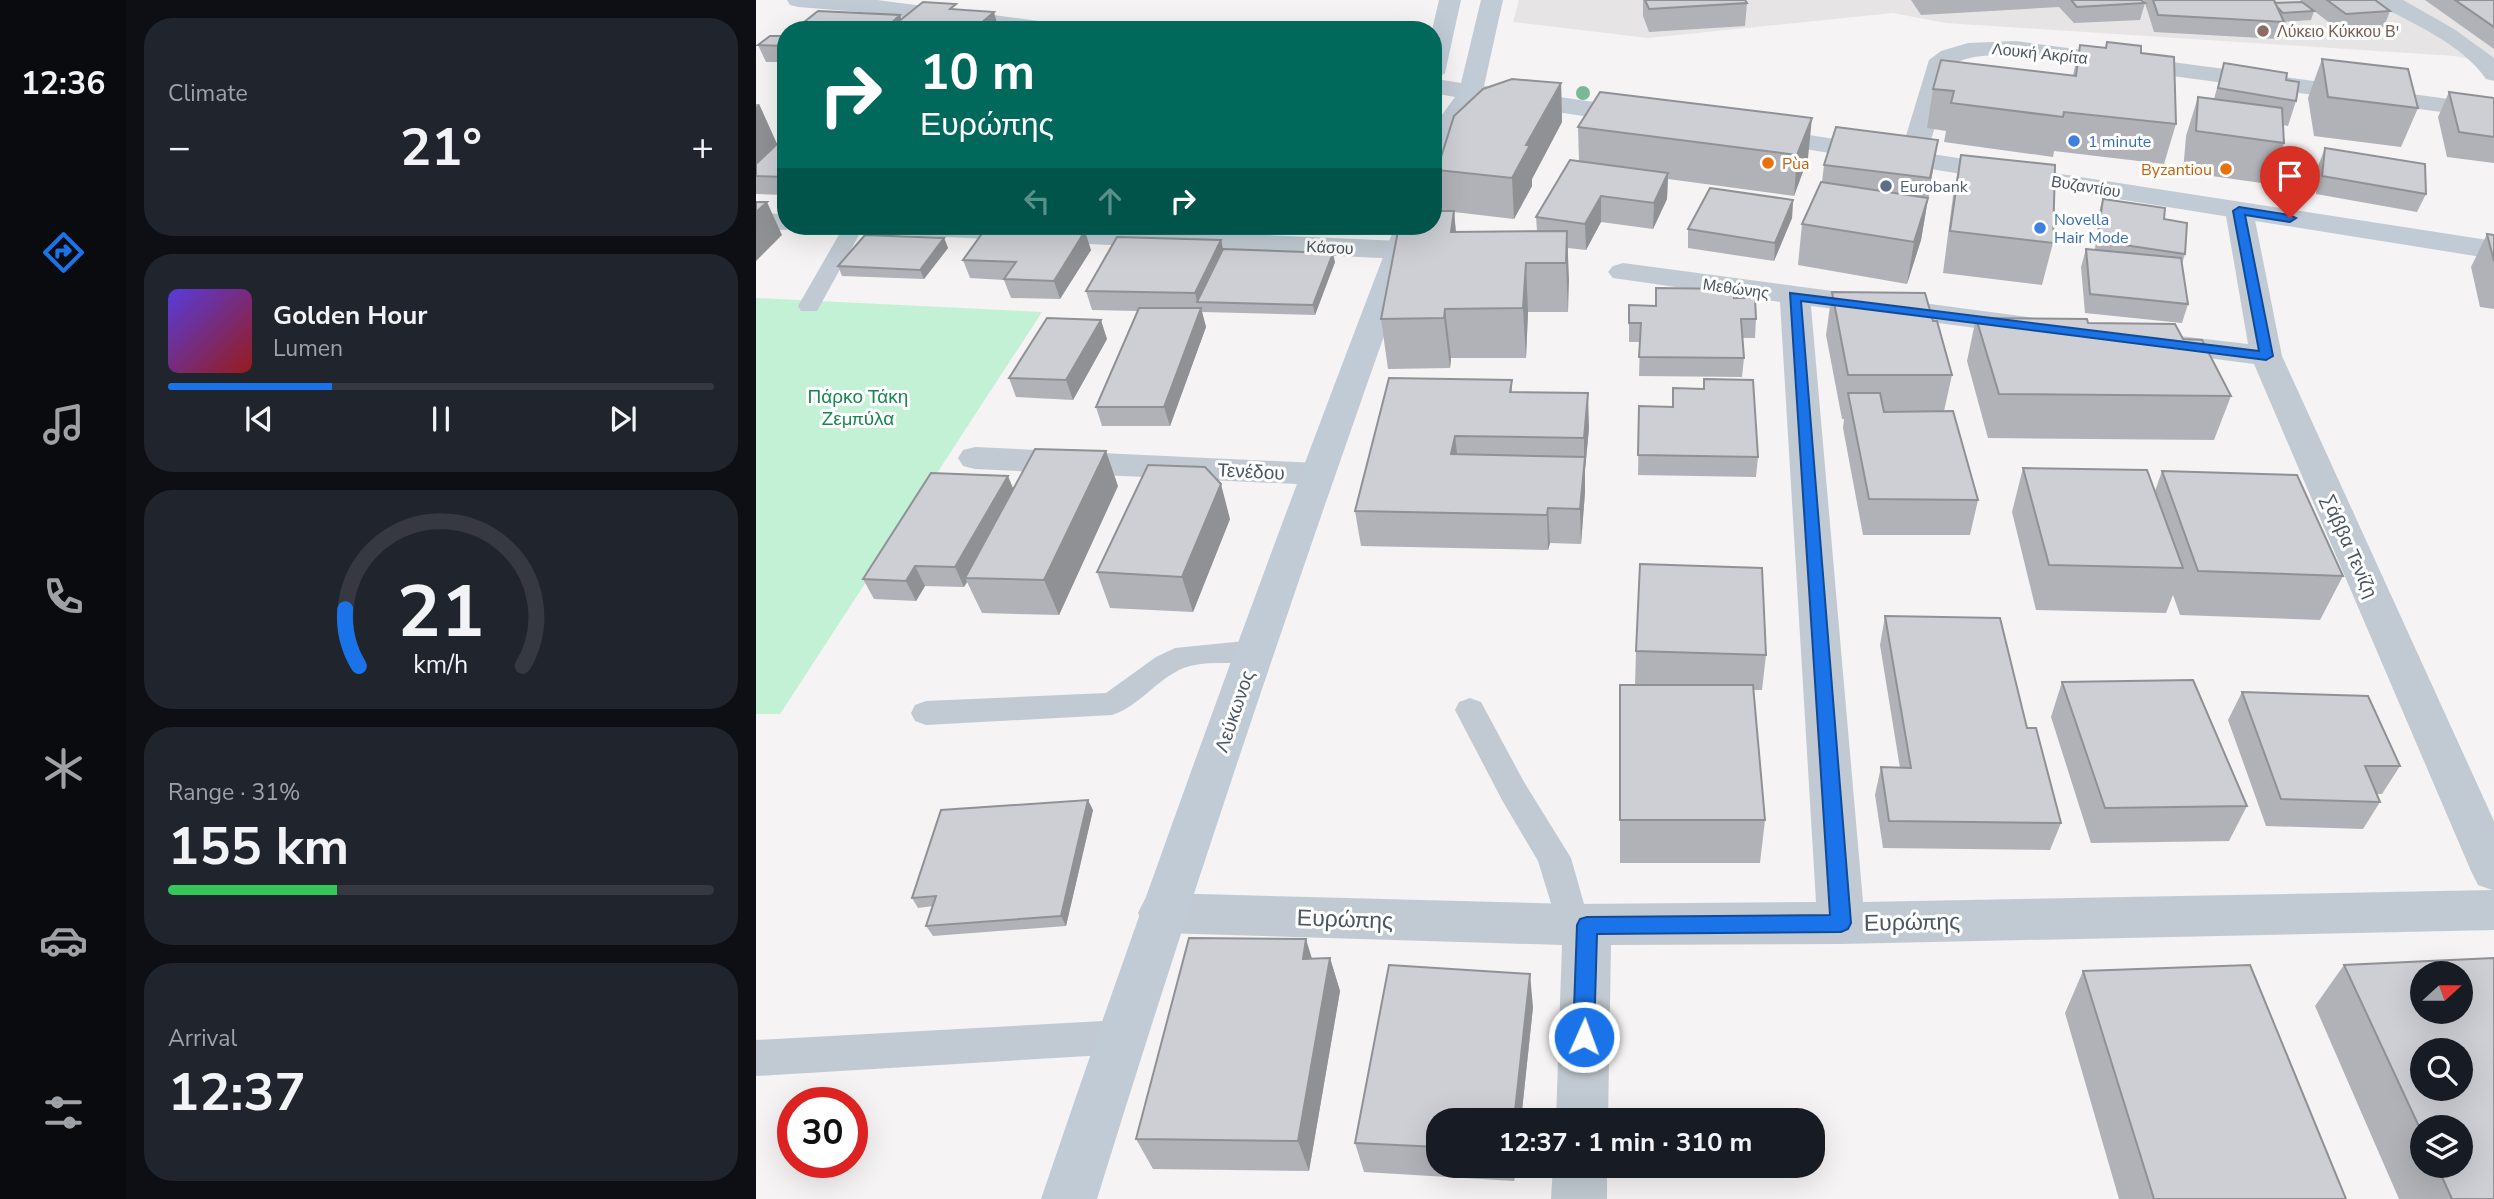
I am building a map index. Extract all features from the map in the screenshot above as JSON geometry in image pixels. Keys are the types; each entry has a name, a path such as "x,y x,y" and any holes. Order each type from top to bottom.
{"main road":[{"path":"798,0 872,6 986,21"},
{"path":"1442,25 1450,0"},
{"path":"1442,138 1471,91 1492,0"},
{"path":"1442,87 1668,121"},
{"path":"1442,145 1484,123 1536,110 1590,109"},
{"name":"Βυζαντίου","path":"1732,131 2494,250"},
{"name":"Λεύκωνος","path":"1069,1199 1162,914 1317,474 1405,238"}],"street":[{"path":"2386,0 2467,47 2492,67 2494,74"},
{"name":"Λουκή Ακρίτα","path":"1909,159 1918,139 1937,65 1949,56 1991,47 2016,48 2494,112"},
{"name":"Σάββα Τενίζη","path":"2239,211 2266,356 2494,871"},
{"path":"756,221 777,222"},
{"name":"Κάσου","path":"1274,235 1405,238"},
{"name":"Μεθώνης","path":"1623,272 2058,330"},
{"path":"1795,296 1841,923"},
{"path":"2127,338 2266,356"},
{"name":"Τενέδου","path":"975,458 1317,474"},
{"name":"Ευρώπης","path":"1162,914 1580,925 1841,923 2494,910"},
{"path":"1580,925 1582,1108"},
{"path":"1579,1199 1580,1178"}],"lane":[{"path":"810,306 849,235"},
{"path":"926,713 1112,704 1166,665 1185,656 1255,651"},
{"path":"1470,710 1513,792 1554,858 1580,925"},
{"path":"756,1058 1122,1037"}],"shaded area":[{"name":"Λύκειο Κύκκου Β'","path":"1519,0 2494,0 2494,65 2455,56 1946,23 1893,13 1648,38 1513,22"}],"green space":[{"name":"Πάρκο Τάκη Ζεμπύλα","path":"756,298 1042,312 780,714 756,714"}],"building":[{"path":"1645,0 1745,0 1747,3 1649,9"},
{"path":"2071,0 2141,0 2145,3 2077,7"},
{"path":"2153,0 2274,0 2284,22 2158,15"},
{"path":"2327,0 2375,0 2390,11 2346,14"},
{"path":"2455,0 2494,0 2494,27"},
{"path":"923,2 956,4 950,9 994,12 984,21 899,21"},
{"path":"2302,2 2314,11 2283,13 2275,3"},
{"path":"818,11 900,15 894,21 805,21"},
{"path":"770,36 777,36 777,46 758,45"},
{"path":"2107,42 2141,46 2141,53 2174,57 2176,124 2064,112 2063,117 1951,103 1954,91 1933,89 1941,60 2076,76 2080,45 2106,48"},
{"path":"2322,59 2408,69 2418,108 2328,97"},
{"path":"2224,63 2287,73 2286,80 2299,82 2296,101 2218,88"},
{"path":"1512,79 1561,83 1526,145 1530,145 1512,178 1442,171 1442,154 1454,116 1483,89"},
{"path":"1600,92 1812,118 1797,155 1578,127"},
{"path":"2449,92 2494,98 2494,137 2459,132"},
{"path":"2198,97 2282,108 2284,143 2196,131"},
{"path":"1836,127 1938,140 1930,178 1824,165"},
{"path":"777,144 777,177 756,176 756,164"},
{"path":"2325,148 2425,164 2426,194 2322,176"},
{"path":"1961,155 2055,165 2053,243 1950,231"},
{"path":"1570,160 1668,173 1654,203 1601,196 1585,224 1536,217"},
{"path":"1821,182 1928,198 1914,242 1802,224"},
{"path":"1710,188 1793,200 1775,243 1688,229"},
{"path":"2103,199 2165,208 2164,219 2187,223 2185,254 2097,241"},
{"path":"756,202 767,202 756,212"},
{"path":"1442,211 1454,211 1451,232 1567,231 1566,263 1526,263 1523,308 1445,309 1444,318 1381,319 1397,235 1442,235"},
{"path":"2487,234 2494,235 2494,261"},
{"path":"865,235 944,238 920,270 838,266"},
{"path":"981,235 1083,235 1054,281 1004,279 1016,262 963,260"},
{"path":"1117,237 1221,240 1195,293 1086,291"},
{"path":"1223,249 1333,253 1313,305 1197,302"},
{"path":"2086,249 2181,258 2188,304 2090,294"},
{"path":"1656,288 1733,289 1734,298 1755,298 1756,319 1741,319 1744,358 1639,357 1641,323 1629,323 1629,305 1656,306"},
{"path":"1832,292 1925,293 1933,321 1937,321 1952,375 1848,375"},
{"path":"1139,308 1201,308 1164,407 1096,407"},
{"path":"1047,318 1101,320 1066,380 1009,378"},
{"path":"1976,318 2087,319 2088,323 2175,324 2183,339 2202,340 2231,396 1999,394"},
{"path":"1389,378 1512,380 1510,392 1588,393 1584,438 1455,436 1451,454 1585,457 1580,509 1548,508 1547,515 1355,511"},
{"path":"1704,379 1753,380 1758,457 1638,455 1639,406 1673,407 1673,388 1704,389"},
{"path":"1848,393 1880,393 1884,412 1953,411 1978,500 1869,499"},
{"path":"1035,449 1106,451 1044,580 965,578"},
{"path":"1148,465 1205,467 1221,484 1182,577 1097,572"},
{"path":"2023,468 2147,470 2183,568 2049,565"},
{"path":"2162,471 2297,475 2343,576 2198,571"},
{"path":"931,473 1008,476 955,567 915,566 906,581 863,579"},
{"path":"1640,564 1762,568 1766,655 1636,651"},
{"path":"1885,616 2000,618 2027,728 2036,728 2061,823 1889,821 1881,767 1911,768"},
{"path":"2193,680 2247,806 2105,808 2062,682"},
{"path":"1620,685 1753,685 1765,820 1620,820"},
{"path":"2242,692 2368,696 2400,766 2365,766 2380,802 2281,799"},
{"path":"1088,800 1061,916 926,926 936,896 912,898 941,810"},
{"path":"1189,938 1306,939 1303,959 1330,958 1298,1141 1136,1139"},
{"path":"2494,958 2494,1199 2452,1199 2442,1178 2473,1178 2473,1115 2414,1115 2344,965 2410,962 2410,1024 2473,1024 2473,961 2430,961"},
{"path":"1389,965 1530,974 1515,1108 1426,1108 1426,1146 1355,1143"},
{"path":"2250,965 2346,1199 2154,1199 2083,971"}],"place":[{"name":"Λύκειο Κύκκου Β'","path":"2263,31"},
{"name":"1 minute","path":"2074,141"},
{"name":"Pùa","path":"1768,163"},
{"name":"Byzantiou","path":"2226,169"},
{"name":"Eurobank","path":"1886,186"},
{"name":"Novella Hair Mode","path":"2040,228"}],"route":[{"path":"1584,1037 1587,925 1841,923 1795,296 2266,356 2239,211 2290,218"}]}
